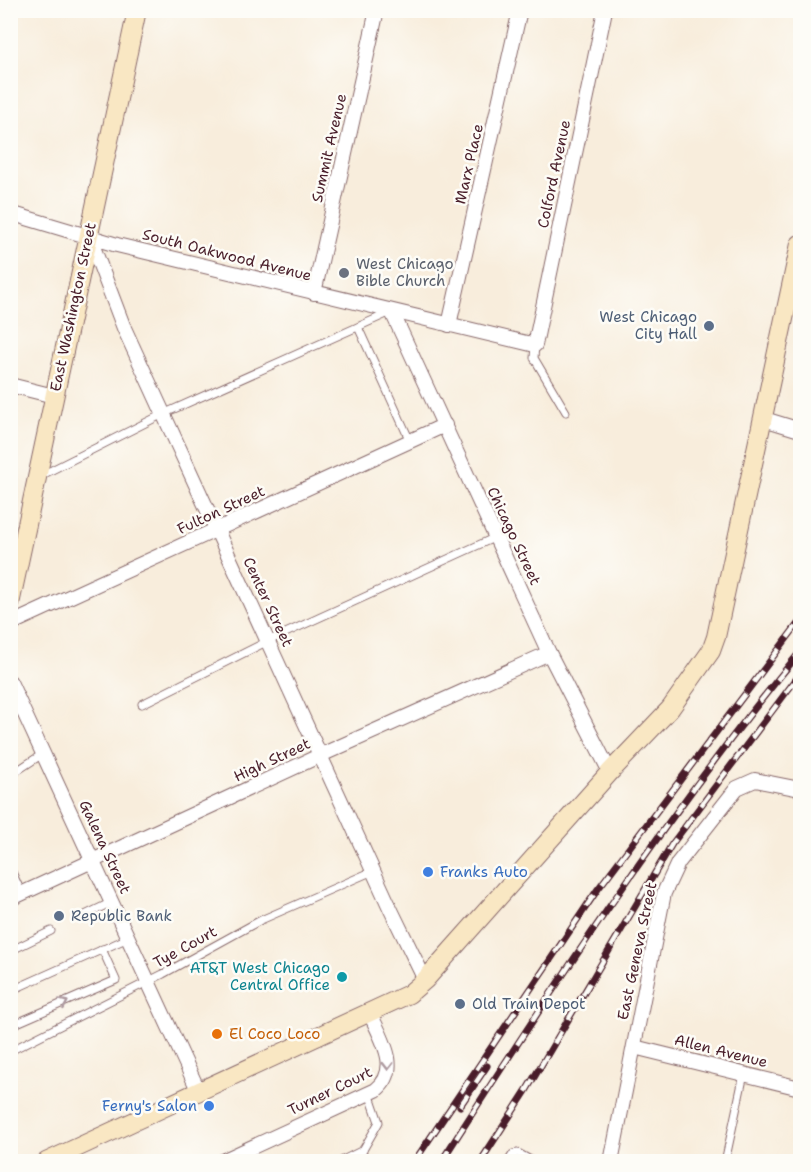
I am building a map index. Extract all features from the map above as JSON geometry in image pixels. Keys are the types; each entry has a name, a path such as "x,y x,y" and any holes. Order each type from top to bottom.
{"street":[{"name":"East Washington Street","path":"10,604 137,10"},
{"name":"Summit Avenue","path":"314,293 376,10"},
{"name":"Marx Place","path":"449,325 520,10"},
{"name":"Colford Avenue","path":"535,345 605,10"},
{"name":"South Oakwood Avenue","path":"10,213 117,245 535,345"},
{"name":"Center Street","path":"88,235 124,327 163,414 425,980"},
{"path":"46,1161 409,994 425,980 610,772 670,709 711,651 716,637 801,244"},
{"name":"Chicago Street","path":"392,312 549,653 610,772"},
{"path":"10,385 54,396"},
{"path":"764,419 801,430"},
{"name":"Fulton Street","path":"10,624 445,425"},
{"name":"High Street","path":"16,896 549,653"},
{"name":"Galena Street","path":"10,682 199,1092"},
{"name":"East Geneva Street","path":"611,1161 664,893 669,878 730,794 743,784 755,780 801,789"},
{"name":"Turner Court","path":"220,1161 369,1093 385,1083 389,1072 389,1060 369,1011"},
{"name":"Allen Avenue","path":"634,1047 801,1088"}],"lane":[{"path":"38,477 163,414 392,312"},
{"path":"358,327 410,441"},
{"path":"535,345 534,358 566,412"},
{"path":"142,704 268,641 496,537"},
{"path":"10,784 12,774 44,753"},
{"path":"10,868 16,896"},
{"name":"Tye Court","path":"10,1051 261,920 374,871"},
{"path":"85,915 112,903"},
{"path":"10,951 51,931"},
{"path":"10,991 128,938"},
{"path":"10,1026 116,980 102,949"},
{"path":"725,1161 744,1074"},
{"path":"356,1161 379,1122 369,1093"},
{"path":"339,1161 363,1150"},
{"path":"507,1161 513,1154 518,1153 534,1161"}],"railway":[{"path":"414,1162 598,889 800,621"},
{"path":"441,1162 613,901 704,775 800,652"},
{"path":"480,1162 526,1091 672,844 800,674"},
{"path":"460,1106 487,1066"}],"place":[{"name":"West Chicago Bible Church","path":"344,273"},
{"name":"West Chicago City Hall","path":"709,326"},
{"name":"Franks Auto","path":"428,872"},
{"name":"Republic Bank","path":"59,916"},
{"name":"AT&T West Chicago Central Office","path":"342,977"},
{"name":"Old Train Depot","path":"460,1004"},
{"name":"El Coco Loco","path":"217,1034"},
{"name":"Ferny's Salon","path":"209,1106"}]}
